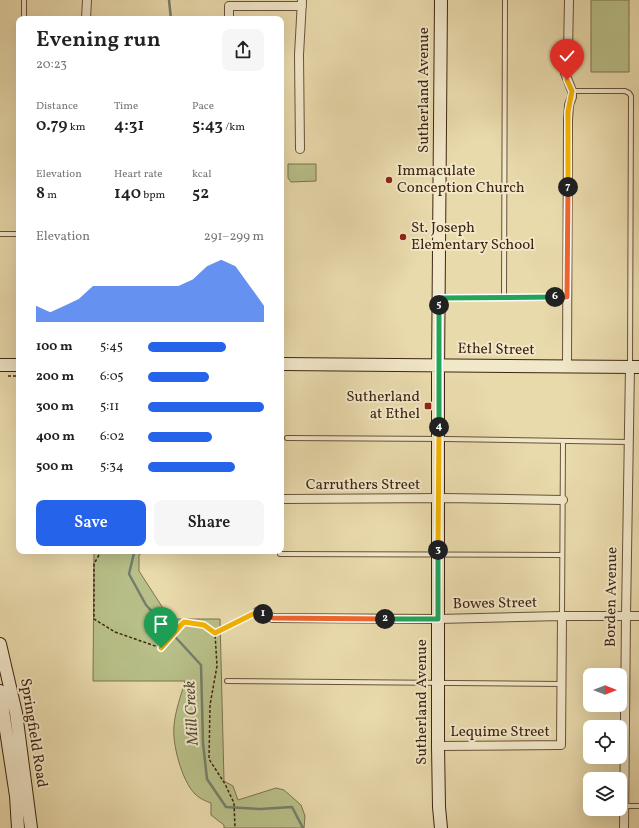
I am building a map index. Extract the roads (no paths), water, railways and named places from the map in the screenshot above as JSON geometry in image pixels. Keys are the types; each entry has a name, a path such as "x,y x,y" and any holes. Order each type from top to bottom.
{"street":[{"path":"86,16 87,0"},
{"name":"Sutherland Avenue","path":"441,0 438,554 438,746 439,807 441,828"},
{"path":"567,367 568,112 572,91 565,73 568,52 569,0"},
{"path":"229,16 229,6 302,3 298,54 300,149"},
{"name":"Ethel Street","path":"284,364 635,367"},
{"path":"0,365 16,365"},
{"name":"Borden Avenue","path":"624,772 630,442 635,367"},
{"name":"Carruthers Street","path":"284,499 439,498 563,500"},
{"name":"Bowes Street","path":"257,612 273,618 438,619 639,616"},
{"path":"562,616 562,684"},
{"name":"Springfield Road","path":"0,644 16,713 31,828"},
{"name":"Lequime Street","path":"438,746 561,745 562,684"},
{"name":"Springfield Road","path":"0,691 16,796 18,828"},
{"name":"Borden Avenue","path":"624,816 624,828"}],"lane":[{"path":"24,0 24,16"},
{"path":"504,297 505,0"},
{"path":"572,91 625,91 631,96 635,367"},
{"path":"0,234 16,234"},
{"path":"439,298 567,297"},
{"path":"287,438 630,442"},
{"path":"562,616 563,441"},
{"path":"280,554 562,555"},
{"path":"227,681 562,684"},
{"path":"627,806 639,806"}],"waterway":[{"name":"Mill Creek","path":"169,0 171,16"},
{"name":"Mill Creek","path":"134,554 129,574 146,605 201,665 203,743 207,779 226,807 260,809 292,807 303,828"}],"place":[{"name":"Immaculate Conception Church","path":"389,180"},
{"name":"St. Joseph Elementary School","path":"403,237"},
{"name":"Sutherland at Ethel","path":"428,406"}]}
